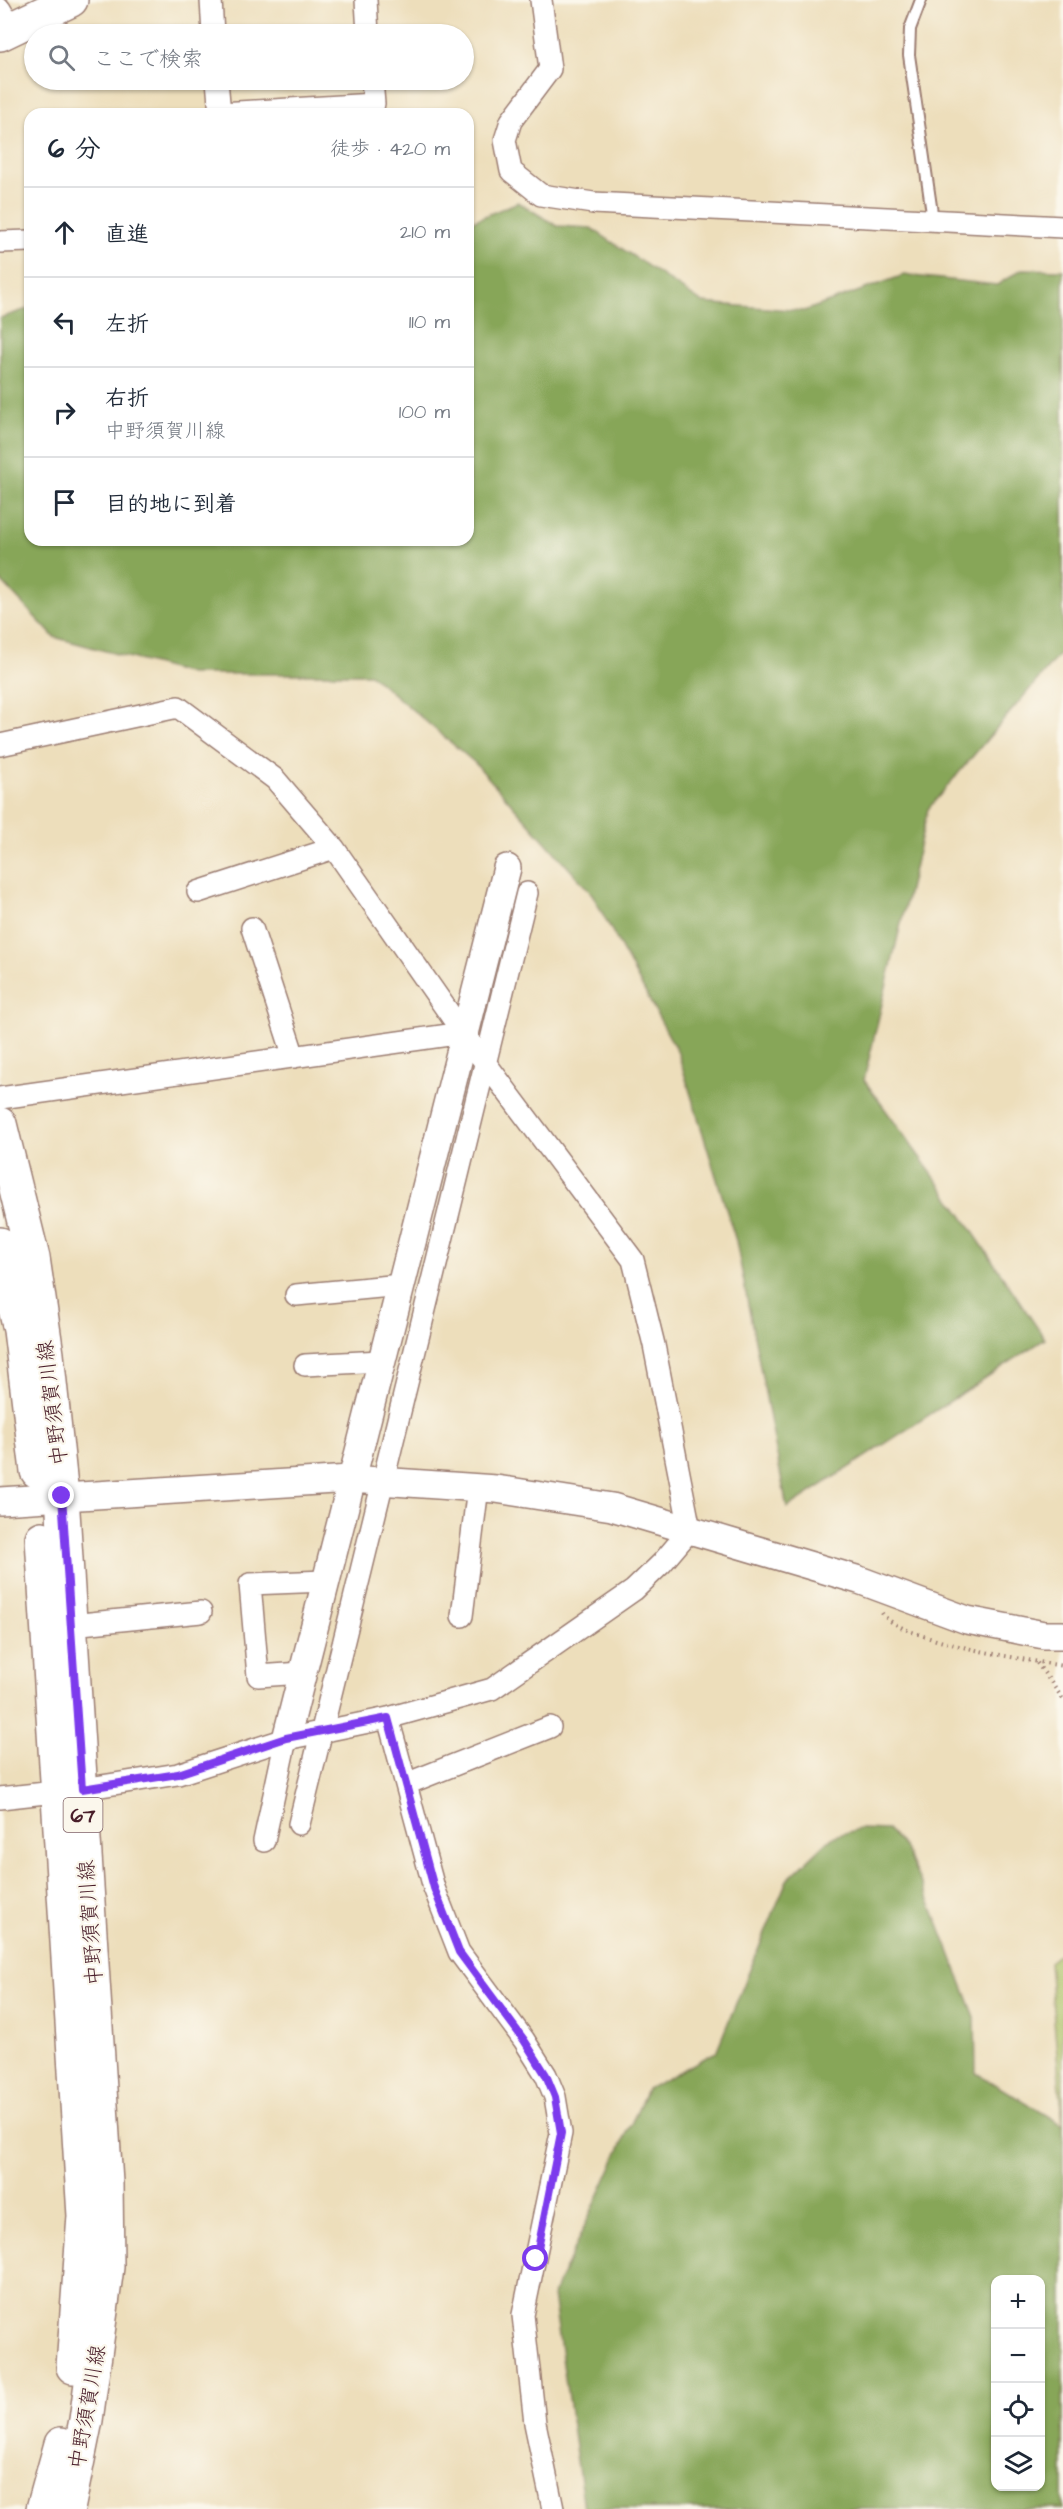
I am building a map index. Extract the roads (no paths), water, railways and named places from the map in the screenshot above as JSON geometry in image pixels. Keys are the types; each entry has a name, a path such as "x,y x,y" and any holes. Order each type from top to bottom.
{"main road":[{"path":"4,23 71,0"},
{"name":"中野須賀川線","path":"0,1124 33,1258 47,1354 51,1497 69,1790 84,2216 81,2281 67,2419 43,2509"},
{"name":"中野須賀川線","path":"0,1244 20,1330 51,1497 71,1624 69,1790 106,2183 107,2267 86,2420 68,2509"}],"street":[{"path":"214,24 215,0"},
{"path":"366,0 367,24"},
{"path":"540,0 550,69 511,121 505,140 511,171 540,195 593,203 1063,227"},
{"path":"218,90 219,108"},
{"path":"312,108 374,104 373,90"},
{"path":"0,242 24,241"},
{"path":"0,745 178,707 275,779 334,848 463,1033 633,1260 654,1345 690,1530"},
{"path":"198,892 334,848"},
{"path":"264,1841 286,1738 350,1479 462,1052 463,1033 507,868"},
{"path":"299,1824 527,893"},
{"path":"252,928 294,1057"},
{"path":"0,1098 463,1033"},
{"path":"296,1294 401,1286"},
{"path":"305,1365 381,1361"},
{"path":"0,1501 350,1479 478,1487 612,1507 859,1580 967,1620 1044,1635 1063,1635"},
{"path":"462,1616 478,1487"},
{"path":"0,1797 69,1790 178,1774 286,1738 388,1718 492,1689 634,1590 662,1563 690,1530"},
{"path":"302,1673 258,1676 250,1584 325,1581"},
{"path":"71,1624 201,1612"},
{"path":"388,1718 434,1888 459,1952 524,2040 546,2075 555,2097 561,2133 523,2315 535,2422 554,2509"},
{"path":"406,1784 550,1727"}],"lane":[{"path":"921,0 910,29 909,55 933,220"}]}
